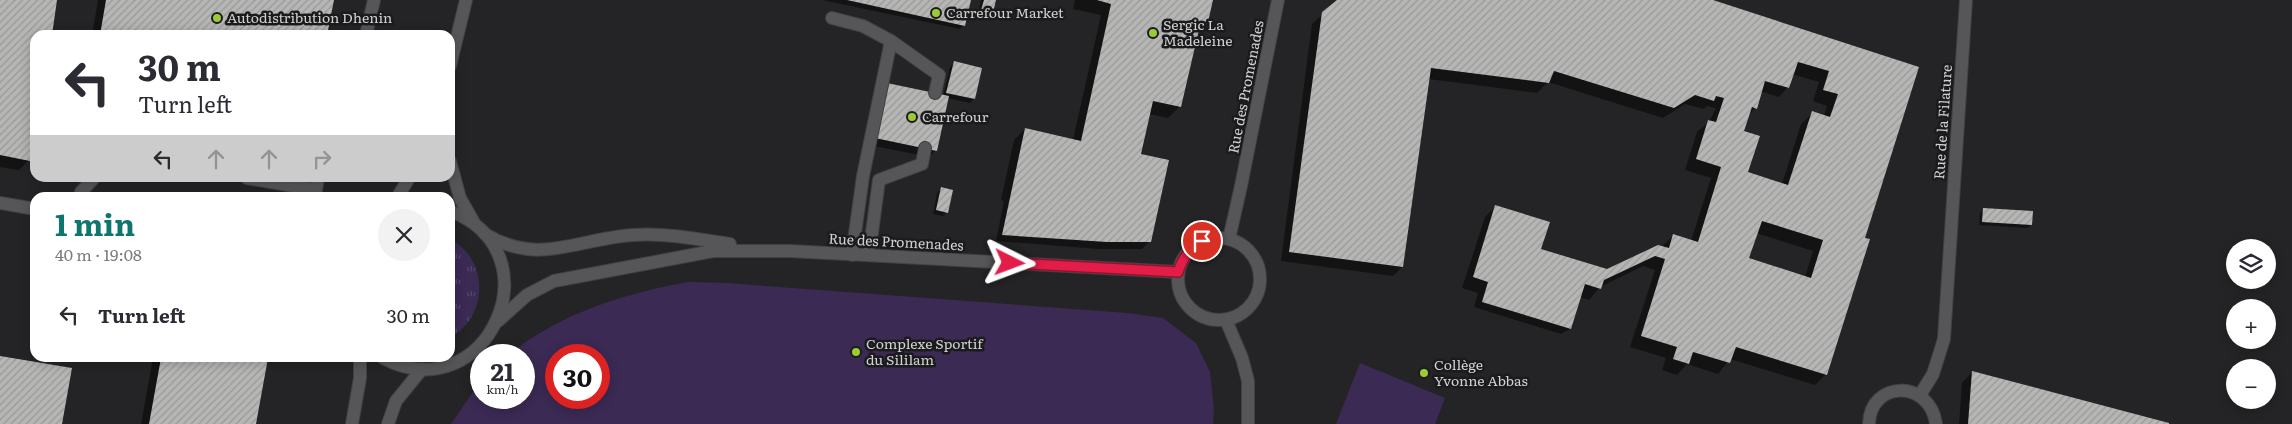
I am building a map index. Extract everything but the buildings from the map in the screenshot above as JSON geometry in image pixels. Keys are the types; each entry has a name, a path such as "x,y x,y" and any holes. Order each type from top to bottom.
{"street":[{"path":"367,30 374,0"},
{"path":"455,44 466,0"},
{"name":"Rue des Promenades","path":"1229,239 1278,0"},
{"name":"Rue de la Filature","path":"1920,395 1933,374 1942,350 1966,0"},
{"path":"832,18 863,26 891,41 939,74 935,93"},
{"path":"852,255 863,176 891,41"},
{"path":"869,255 880,180 922,164 925,148"},
{"path":"455,179 460,198 497,253 504,275 504,299 498,321 485,341 467,356 455,362"},
{"path":"81,192 90,182"},
{"path":"270,182 316,190 317,182"},
{"path":"0,203 30,208"},
{"name":"Rue des Promenades","path":"455,214 502,244 531,251 631,235 654,234 762,250"},
{"path":"1215,238 1229,239 1242,244 1252,254 1259,267 1258,295 1250,307 1239,316 1226,320 1212,321 1189,309 1182,298 1178,285 1178,272 1182,259 1202,241 1215,238"},
{"name":"Rue des Promenades","path":"498,321 527,295 554,281 713,250 762,250 869,255 1178,272"},
{"path":"1226,320 1242,358 1248,380 1248,424"},
{"path":"352,424 360,378 360,362"},
{"path":"392,362 422,369 446,366 454,362"},
{"path":"388,424 396,400 422,369"},
{"path":"1869,424 1875,403 1888,393 1905,390 1920,395 1933,411 1936,424"}],"green space":[{"path":"455,242 463,248 472,260 479,288 472,316 463,328 455,334"},
{"name":"Complexe Sportif du Sililam","path":"688,282 726,283 1128,313 1163,318 1196,343 1210,372 1214,409 1213,424 451,424 470,396 470,409 535,409 535,344 523,344 549,328 594,307 640,293"},
{"path":"1360,363 1445,398 1435,424 1336,424"}],"place":[{"name":"Carrefour Market","path":"936,13"},
{"name":"Autodistribution Dhenin","path":"217,18"},
{"name":"Sergic La Madeleine","path":"1153,33"},
{"name":"Carrefour","path":"912,117"},
{"name":"Complexe Sportif du Sililam","path":"856,352"},
{"name":"Collège Yvonne Abbas","path":"1424,373"}],"route":[{"path":"1010,263 1178,272 1182,259 1202,241"}]}
